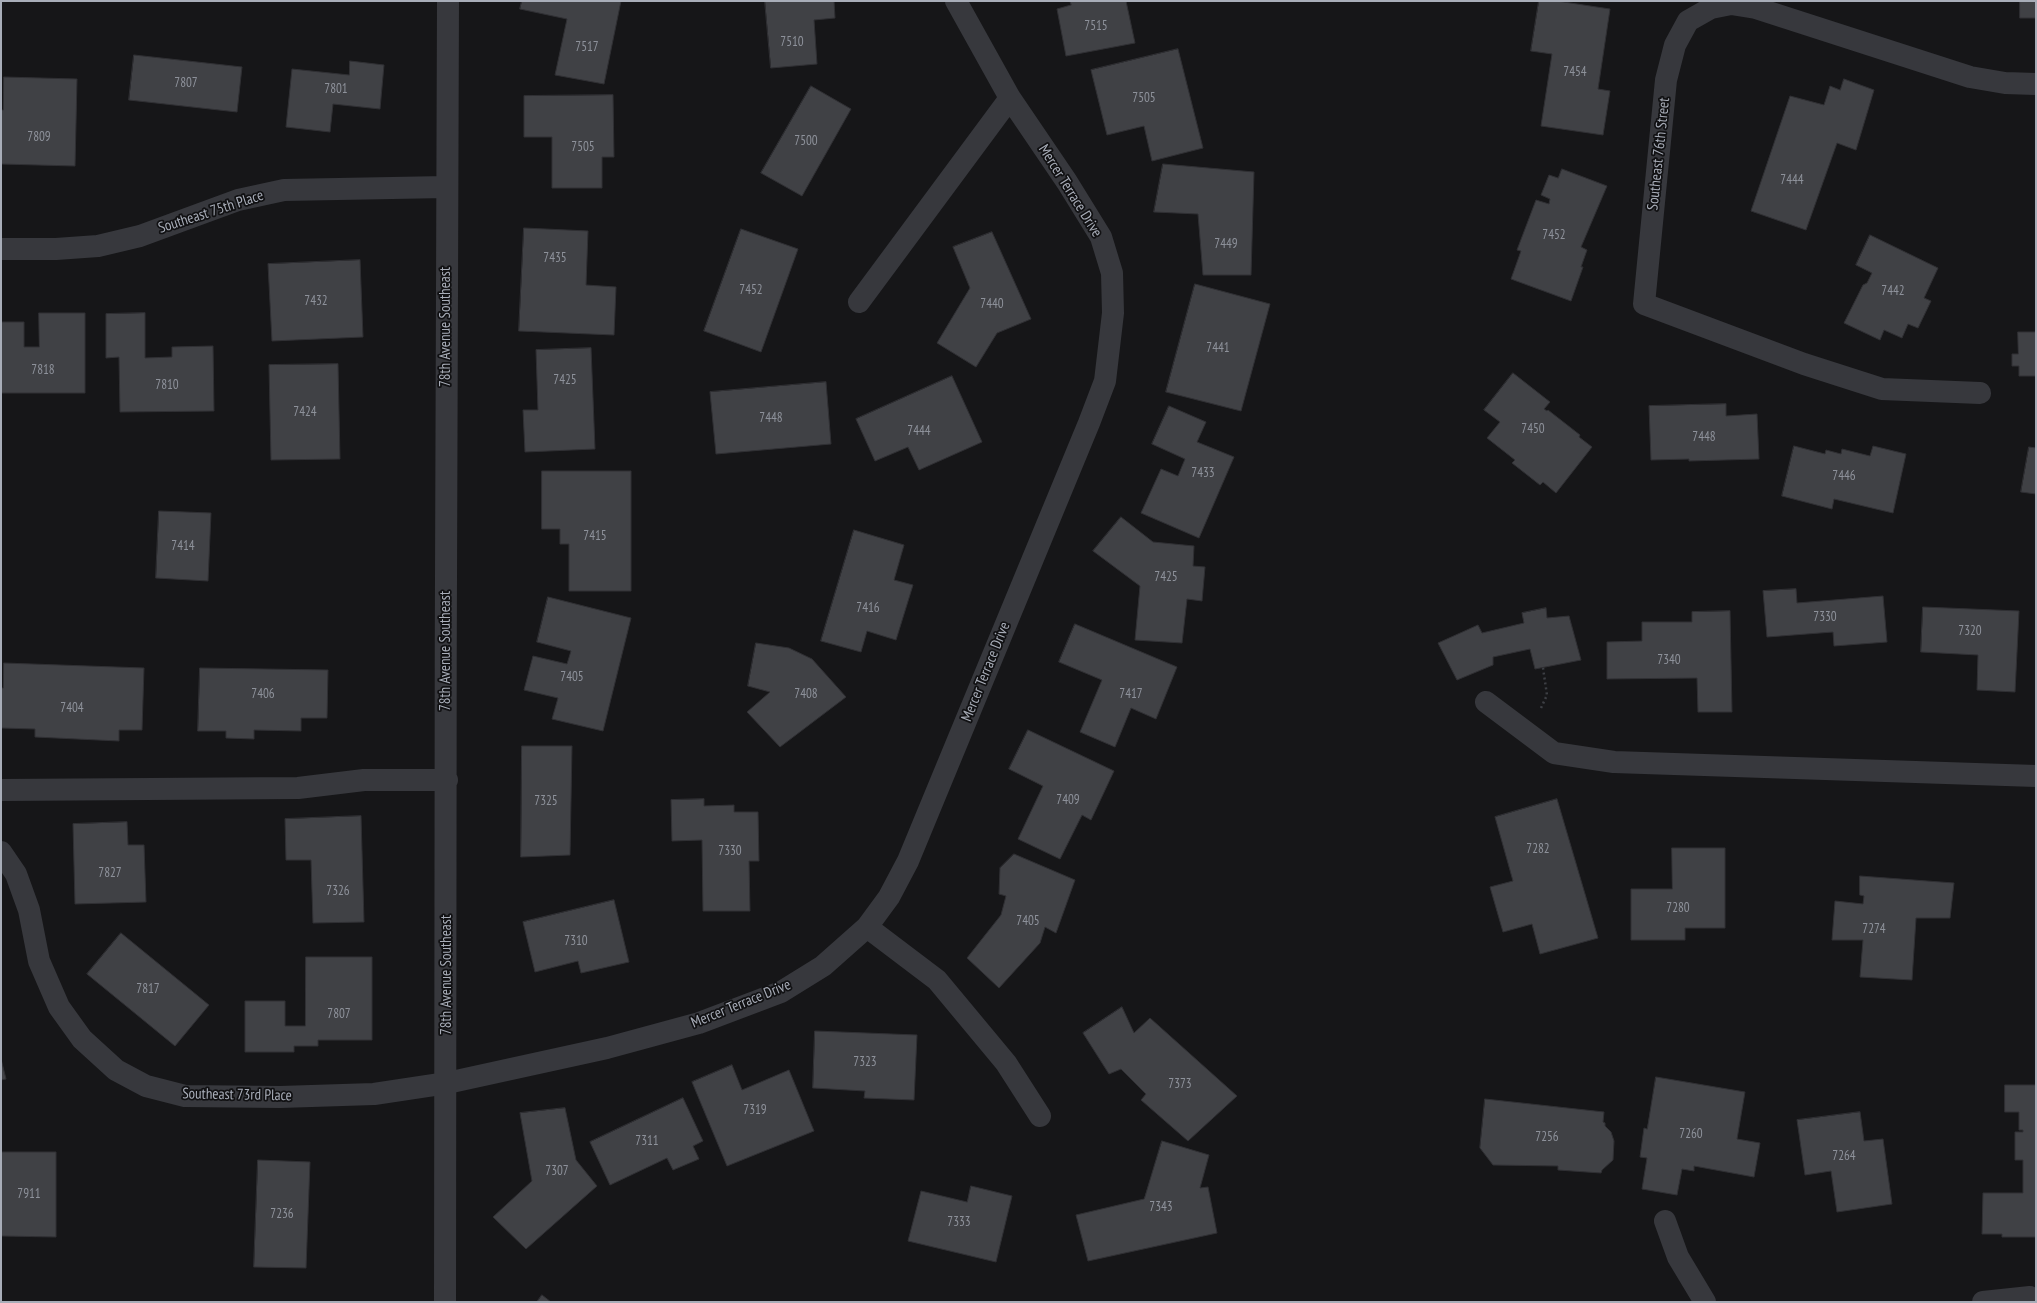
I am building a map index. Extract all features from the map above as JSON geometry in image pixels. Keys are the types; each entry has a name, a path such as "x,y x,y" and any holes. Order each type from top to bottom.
{"street":[{"name":"78th Avenue Southeast","path":"445,1302 447,1083 446,187 448,1"},
{"name":"Mercer Terrace Drive","path":"447,1083 607,1048 699,1023 781,992 823,966 867,927 889,897 908,861 1089,424 1105,381 1113,313 1112,273 1101,238 1068,182 1010,98 956,1"},
{"name":"Southeast 76th Street","path":"1980,393 1882,390 1804,364 1644,304 1666,80 1675,45 1688,21 1711,8 1731,4 1756,8 1970,77 2005,83 2036,84"},
{"path":"859,302 1010,98"},
{"name":"Southeast 75th Place","path":"1,249 56,249 98,246 140,236 238,200 284,190 446,187"},
{"path":"1486,702 1554,753 1614,762 2036,776"},
{"path":"1,790 298,788 364,780 447,780"},
{"name":"Southeast 73rd Place","path":"1,852 16,874 29,910 39,961 59,1007 82,1039 116,1070 146,1086 185,1096 280,1097 374,1094 447,1083"},
{"path":"867,927 937,980 1006,1063 1040,1116"},
{"path":"1665,1221 1678,1257 1705,1302"},
{"path":"1983,1302 2030,1297 2036,1300"}],"path":[{"path":"1527,734 1547,694 1543,668"}],"building":[{"path":"522,1 621,1 604,84 555,75 567,19 520,9"},
{"path":"765,1 834,1 835,18 814,20 817,64 771,68"},
{"path":"1070,1 1126,1 1135,43 1066,56 1057,9 1071,5"},
{"path":"1539,1 1557,1 1610,9 1598,89 1610,91 1603,135 1541,126 1552,54 1531,51"},
{"path":"2020,1 2036,1 2036,18 2020,18"},
{"path":"1178,49 1203,148 1152,161 1144,126 1107,135 1091,70"},
{"path":"134,55 242,67 237,112 129,100"},
{"path":"350,61 384,65 380,109 333,104 330,132 286,127 292,69 349,75"},
{"path":"4,77 77,79 75,166 1,164 1,110 3,110"},
{"path":"1844,79 1874,90 1856,150 1837,143 1806,230 1751,211 1790,96 1824,105 1830,86 1840,90"},
{"path":"811,86 851,109 802,196 761,173"},
{"path":"613,95 614,157 602,157 602,188 552,188 552,137 524,137 524,96"},
{"path":"1163,164 1254,172 1251,275 1203,275 1198,214 1154,212"},
{"path":"1562,169 1607,186 1581,247 1587,250 1581,267 1583,267 1571,301 1511,279 1521,251 1517,250 1536,200 1549,204 1550,199 1541,195 1549,175 1558,178"},
{"path":"524,228 588,231 586,285 616,287 614,335 519,331"},
{"path":"741,229 798,249 761,352 704,331"},
{"path":"992,232 1031,319 997,333 976,367 937,343 970,288 953,247"},
{"path":"1870,235 1938,268 1924,298 1931,301 1918,328 1908,324 1902,338 1884,330 1880,340 1844,323 1863,285 1867,283 1872,273 1856,265"},
{"path":"360,260 363,337 272,341 268,264"},
{"path":"1195,284 1270,304 1241,411 1166,392"},
{"path":"39,313 85,313 85,393 1,393 1,322 24,322 24,347 39,347"},
{"path":"145,313 145,358 172,357 172,347 213,346 214,411 120,412 119,357 106,358 106,314"},
{"path":"2018,332 2036,332 2036,376 2019,376 2019,366 2012,366 2012,354 2018,354"},
{"path":"591,348 595,449 525,452 523,410 538,410 536,350"},
{"path":"338,364 340,459 271,460 269,365"},
{"path":"1513,373 1550,402 1544,409 1547,411 1548,410 1580,435 1579,437 1592,447 1556,493 1543,482 1540,485 1512,463 1515,460 1487,438 1500,422 1484,410"},
{"path":"952,376 982,442 919,470 908,447 875,461 856,419"},
{"path":"826,382 831,444 716,454 710,392"},
{"path":"1726,404 1726,416 1757,414 1759,459 1689,461 1689,459 1651,460 1649,406"},
{"path":"1169,406 1206,422 1197,442 1234,457 1199,538 1141,513 1161,469 1178,476 1185,459 1152,444"},
{"path":"1794,446 1825,454 1826,450 1841,454 1842,449 1870,456 1873,446 1906,454 1893,513 1834,499 1832,509 1782,496"},
{"path":"2029,447 2036,448 2036,494 2021,492"},
{"path":"542,471 631,471 631,591 569,591 569,544 560,544 560,529 542,529"},
{"path":"159,511 211,513 208,581 156,578"},
{"path":"1121,517 1153,542 1194,546 1193,566 1205,567 1202,601 1187,599 1182,643 1135,640 1140,586 1093,551"},
{"path":"854,530 904,545 894,580 913,585 896,640 867,631 861,652 821,641"},
{"path":"1796,589 1797,603 1883,596 1887,642 1834,646 1833,632 1767,637 1763,591"},
{"path":"548,597 631,618 603,731 552,719 558,698 524,690 533,656 567,664 571,651 537,642"},
{"path":"1923,607 2019,611 2015,692 1977,690 1978,655 1921,652"},
{"path":"1546,608 1547,618 1569,616 1581,660 1535,669 1530,649 1493,657 1493,665 1457,680 1438,643 1478,625 1482,633 1524,623 1522,613"},
{"path":"1730,611 1732,712 1698,712 1697,678 1607,679 1607,642 1642,641 1642,622 1692,622 1692,612"},
{"path":"1075,624 1177,667 1156,719 1131,708 1115,747 1080,732 1102,680 1059,662"},
{"path":"756,643 789,648 812,659 846,697 780,747 747,712 770,692 748,686"},
{"path":"4,663 144,668 142,730 119,730 119,741 35,737 35,729 1,728 1,688 3,688"},
{"path":"200,668 328,670 327,718 301,718 301,731 254,730 254,739 226,738 226,731 198,731"},
{"path":"1028,730 1114,771 1091,820 1082,815 1060,859 1018,839 1043,786 1009,769"},
{"path":"522,746 572,746 570,855 521,857"},
{"path":"704,799 704,806 734,805 734,812 758,812 759,861 749,861 750,911 703,911 702,840 672,841 671,800"},
{"path":"1557,799 1598,938 1540,954 1532,924 1503,932 1490,887 1513,881 1495,817"},
{"path":"361,816 364,922 313,923 311,860 286,860 285,819"},
{"path":"127,822 128,845 144,845 146,902 75,904 73,824"},
{"path":"1672,848 1725,848 1725,928 1685,928 1685,940 1631,940 1631,889 1672,889"},
{"path":"1014,854 1075,880 1056,933 1045,927 1040,943 999,988 967,958 1001,915 1006,896 999,894 1000,868"},
{"path":"1860,876 1954,883 1950,918 1916,918 1912,980 1860,977 1863,940 1832,940 1835,901 1863,904 1864,896 1860,895"},
{"path":"614,900 629,962 581,973 578,961 535,972 523,922"},
{"path":"121,933 209,1005 175,1046 87,974"},
{"path":"306,957 372,957 372,1040 318,1040 318,1046 294,1046 294,1052 245,1052 245,1001 285,1001 285,1026 305,1026"},
{"path":"1122,1007 1134,1033 1150,1018 1237,1096 1188,1141 1141,1100 1146,1094 1121,1069 1109,1074 1083,1033"},
{"path":"815,1031 917,1035 914,1100 864,1098 865,1091 813,1088"},
{"path":"1,1059 6,1079 1,1080"},
{"path":"732,1065 742,1090 789,1070 814,1131 727,1166 692,1082"},
{"path":"1656,1077 1745,1092 1737,1139 1760,1143 1754,1177 1694,1166 1694,1171 1682,1169 1677,1195 1642,1189 1647,1158 1640,1157 1644,1128 1647,1129"},
{"path":"2005,1085 2036,1085 2036,1237 2002,1237 2002,1234 1982,1234 1983,1193 2023,1193 2023,1160 2015,1160 2015,1132 2023,1132 2023,1130 2019,1130 2019,1112 2005,1112"},
{"path":"683,1098 703,1141 693,1146 699,1159 673,1170 667,1158 610,1185 590,1142"},
{"path":"1485,1099 1604,1112 1603,1122 1611,1132 1614,1141 1613,1160 1602,1170 1601,1173 1558,1170 1558,1166 1493,1165 1480,1148"},
{"path":"565,1108 576,1160 597,1186 526,1249 493,1217 532,1181 520,1113"},
{"path":"1860,1112 1864,1141 1883,1139 1892,1204 1837,1212 1831,1171 1805,1175 1797,1120"},
{"path":"1162,1141 1209,1155 1200,1188 1208,1187 1217,1233 1088,1261 1076,1215 1144,1199"},
{"path":"1,1152 56,1152 56,1237 1,1236"},
{"path":"258,1160 310,1162 306,1268 254,1267"},
{"path":"971,1186 1012,1196 996,1262 908,1241 921,1191 967,1202"},
{"path":"542,1295 551,1302 537,1302"}]}
